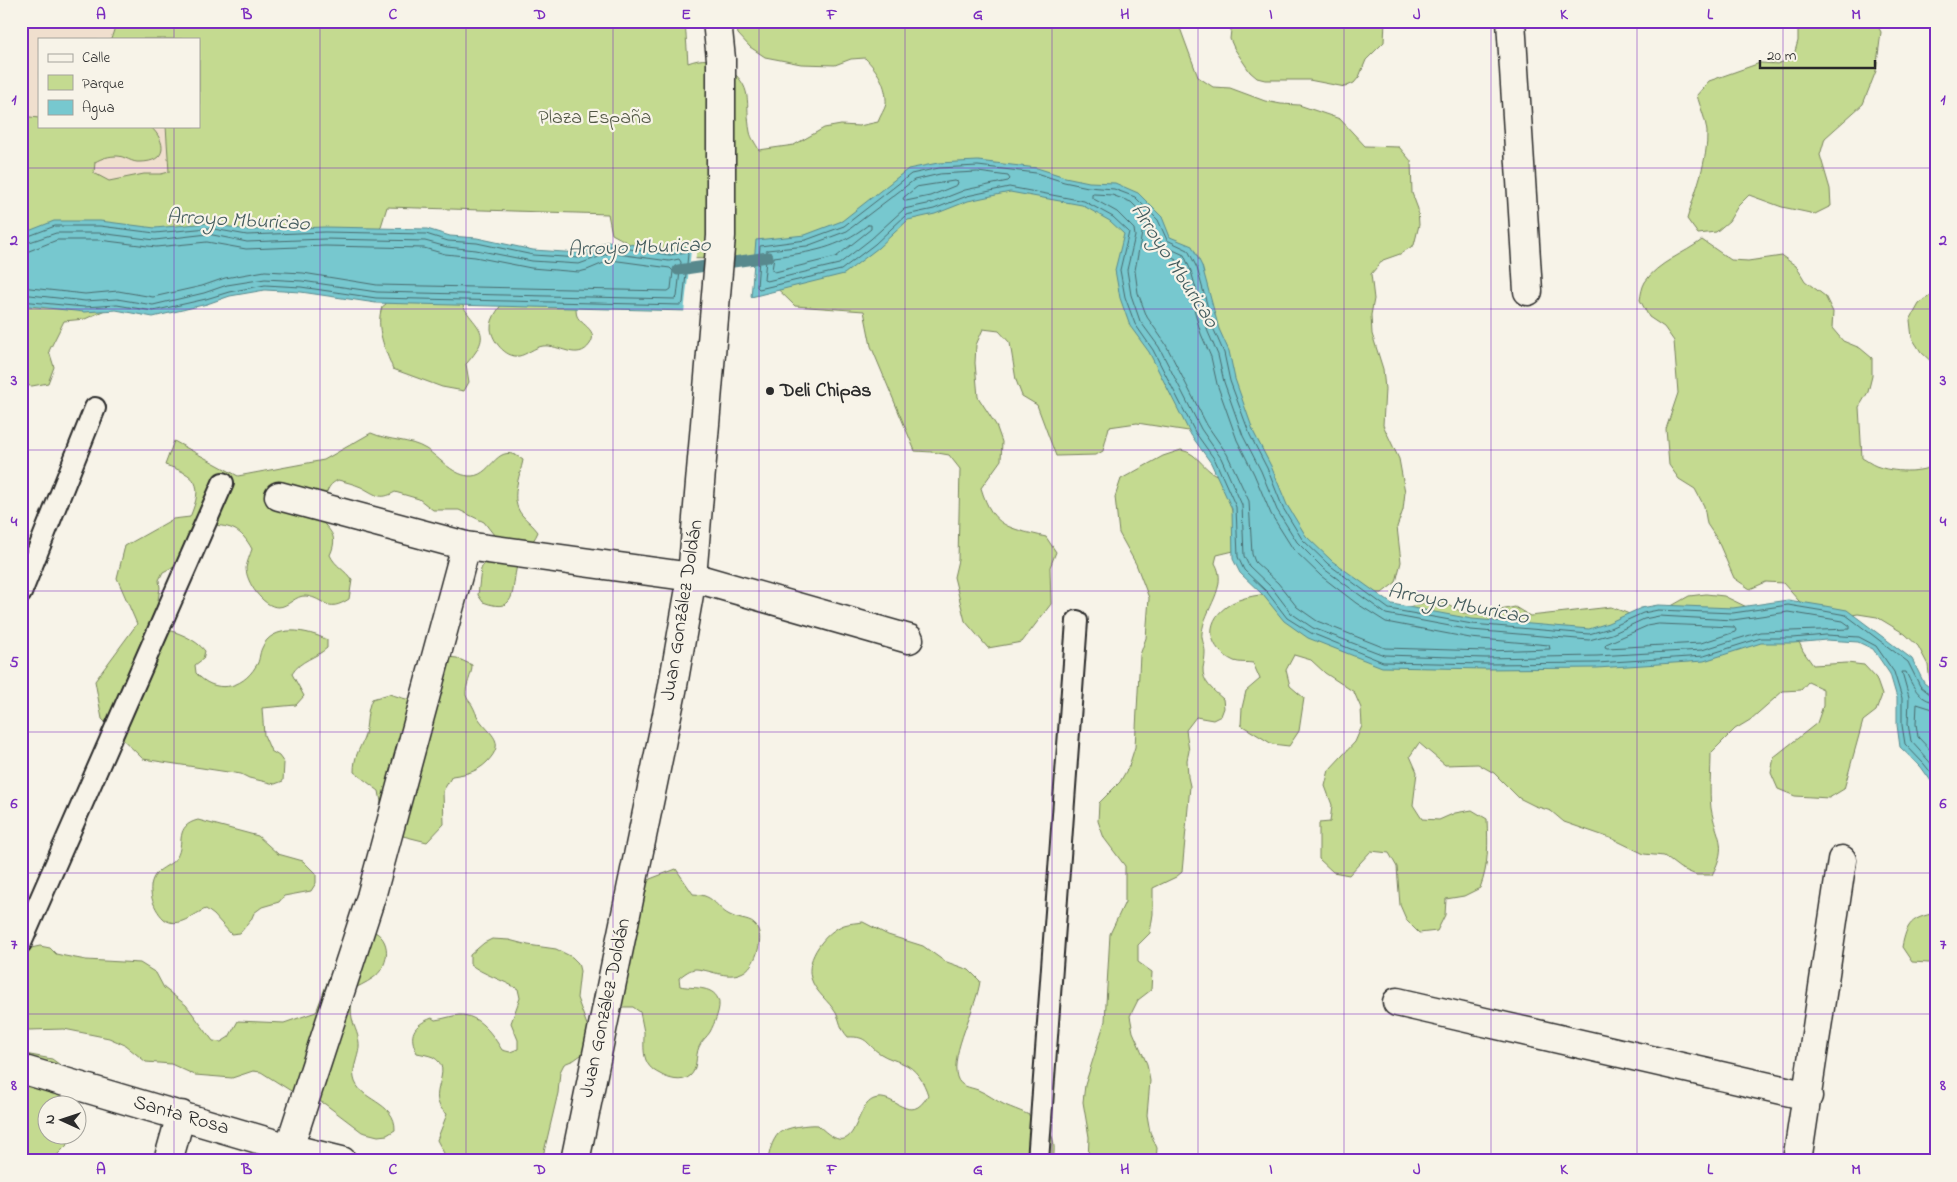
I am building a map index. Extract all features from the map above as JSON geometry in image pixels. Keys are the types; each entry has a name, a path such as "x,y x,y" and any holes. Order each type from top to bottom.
{"street":[{"name":"Juan González Doldán","path":"575,1161 672,691 692,577 722,236 720,59 717,21"},
{"path":"1511,21 1528,291"},
{"path":"279,496 466,546 692,577 909,639"},
{"path":"289,1148 371,897 466,546"},
{"path":"1798,1161 1842,860"},
{"path":"1397,1002 1808,1096"},
{"name":"Santa Rosa","path":"21,1069 289,1148 342,1161"},
{"path":"168,1161 181,1115"}],"lane":[{"path":"21,593 94,408"},
{"path":"21,944 223,483"},
{"path":"1038,1161 1077,621"}],"shaded area":[{"path":"21,21 119,21 158,38 38,38 38,128 166,128 172,199 21,184"}],"green space":[{"name":"Plaza España","path":"117,21 685,21 688,63 698,60 716,61 735,74 741,81 747,96 748,121 752,139 759,150 794,145 824,128 841,125 859,126 878,122 886,104 885,90 877,73 865,58 851,59 835,65 801,64 765,57 750,47 738,34 735,21 1123,21 1159,23 1180,28 1198,77 1213,87 1230,88 1265,101 1299,105 1340,119 1365,146 1399,147 1411,161 1412,193 1418,209 1419,225 1414,245 1400,254 1383,260 1371,274 1374,299 1371,315 1372,334 1383,369 1385,389 1383,425 1399,459 1405,492 1403,510 1397,527 1401,562 1396,582 1382,593 1364,593 1195,432 1137,423 1109,427 1103,451 1096,455 1056,456 1037,405 1022,396 1016,380 1010,343 999,331 983,329 976,345 975,363 978,397 996,425 1002,442 1001,460 981,488 991,511 997,519 1012,528 1046,537 1056,552 1050,567 1051,604 1022,642 988,648 965,621 954,577 958,560 960,469 949,455 915,451 871,346 864,311 795,306 746,258 679,258 642,251 612,234 608,214 387,207 367,272 164,301 131,312 114,306 85,319 64,321 49,351 54,367 48,383 32,386 21,385 21,116 38,118 38,128 152,128 162,144 160,155 156,159 149,161 137,162 123,157 111,156 95,162 94,173 109,181 144,174 169,172 166,128 200,128 200,38 111,38"},
{"path":"1232,21 1385,21 1384,42 1366,60 1359,77 1354,83 1345,87 1309,80 1265,80 1257,78 1250,72 1234,48 1230,39"},
{"path":"1798,21 1875,21 1881,32 1876,71 1863,104 1825,138 1820,155 1830,189 1831,206 1815,214 1782,207 1749,195 1738,206 1729,221 1716,232 1698,234 1687,219 1700,176 1707,143 1706,127 1697,95 1709,81 1760,63 1777,64 1793,58 1798,41"},
{"path":"1702,240 1731,260 1748,261 1782,256 1796,266 1805,281 1825,296 1833,312 1832,328 1843,341 1860,348 1872,358 1872,376 1868,392 1859,407 1862,458 1876,466 1898,471 1915,471 1936,464 1936,706 1932,700 1928,665 1918,646 1905,634 1877,617 1858,614 1840,617 1806,609 1783,583 1766,582 1750,589 1734,578 1717,539 1707,524 1704,506 1695,489 1679,479 1669,465 1666,429 1678,393 1674,341 1664,327 1649,317 1640,300 1644,284 1650,275"},
{"path":"381,279 459,297 481,335 476,352 466,364 469,382 464,391 442,387 393,369 380,331 380,315 382,307 386,304"},
{"path":"1936,291 1936,366 1921,352 1912,338 1910,320 1919,304"},
{"path":"508,295 577,297 576,314 591,331 592,339 590,344 580,352 543,346 519,356 509,354 497,343 491,329 494,316"},
{"path":"371,433 420,446 453,470 465,475 479,474 501,456 507,454 514,455 523,460 516,488 516,502 522,515 538,532 519,561 509,601 504,605 495,605 483,602 478,595 481,569 493,544 494,535 484,522 459,510 433,510 419,499 395,492 390,495 378,496 358,486 338,480 331,484 328,489 319,509 319,516 332,533 333,546 330,555 352,580 349,599 335,605 326,604 306,596 299,597 278,607 267,603 256,593 247,574 246,566 252,549 248,542 235,530 224,526 210,525 179,564 163,572 159,580 160,588 156,612 161,629 185,636 197,643 205,651 203,659 195,665 196,673 203,680 211,684 227,686 236,684 250,674 256,666 267,640 282,632 292,631 319,636 327,640 327,648 299,665 292,674 304,696 296,705 262,708 264,735 271,751 279,756 284,763 283,781 275,784 249,778 241,774 143,759 102,719 95,681 137,624 117,578 125,546 173,519 190,517 194,506 197,489 195,482 184,473 165,465 174,441 238,476 324,460"},
{"path":"1181,450 1193,455 1211,472 1223,477 1242,549 1217,555 1215,563 1219,572 1218,589 1202,633 1205,652 1204,677 1223,699 1224,708 1221,716 1213,720 1196,717 1186,730 1190,786 1182,872 1153,888 1153,914 1150,933 1138,945 1138,962 1152,972 1151,990 1138,1000 1130,1016 1133,1032 1147,1064 1150,1081 1147,1115 1150,1132 1157,1148 1156,1161 1088,1161 1089,1137 1083,1102 1085,1085 1105,1021 1110,934 1125,902 1125,866 1104,838 1098,821 1099,803 1120,782 1129,766 1135,747 1140,655 1146,638 1149,598 1136,564 1119,533 1115,497 1121,479 1163,456"},
{"path":"1282,592 1405,608 1430,601 1448,604 1463,613 1481,614 1515,607 1530,616 1611,607 1643,622 1689,596 1706,594 1724,596 1755,611 1789,619 1803,651 1813,665 1847,663 1864,665 1876,678 1882,695 1876,711 1863,721 1844,789 1829,798 1795,796 1778,789 1771,773 1774,757 1817,723 1823,706 1823,689 1808,682 1801,690 1783,691 1750,720 1735,729 1711,753 1711,808 1720,841 1720,855 1712,875 1696,875 1680,868 1664,856 1644,854 1613,839 1564,822 1551,811 1519,798 1494,773 1478,764 1445,765 1419,743 1410,756 1417,772 1413,805 1422,819 1439,820 1455,813 1472,810 1487,819 1488,846 1485,871 1480,888 1464,896 1446,899 1445,915 1437,931 1419,933 1407,921 1400,905 1397,867 1389,853 1371,851 1349,875 1333,872 1319,859 1319,823 1330,822 1332,805 1325,786 1329,770 1355,742 1362,726 1361,708 1354,692 1325,673 1311,660 1294,655 1286,670 1290,686 1304,698 1299,731 1289,746 1272,744 1241,725 1246,691 1260,679 1253,663 1234,661 1219,650 1212,636 1214,620 1226,607 1239,600"},
{"path":"448,657 457,658 472,665 466,697 483,725 495,739 496,749 487,762 479,768 452,776 443,791 444,824 427,842 403,836 385,824 379,791 354,772 354,766 364,738 372,699 389,694 406,699 423,700"},
{"path":"198,820 258,836 278,854 303,861 316,874 316,883 311,891 284,896 279,902 262,907 254,913 251,920 240,933 231,934 206,909 186,920 175,923 169,922 156,909 153,902 151,895 152,882 154,876 159,871 177,857 186,826"},
{"path":"676,869 693,894 707,897 726,913 751,922 759,931 760,937 756,957 745,971 739,974 727,975 694,969 679,978 680,986 711,991 718,999 719,1006 710,1032 699,1047 693,1073 687,1078 679,1080 660,1074 649,1066 644,1051 644,1032 640,1012 633,1007 614,1007 630,933 638,929 631,903 650,879"},
{"path":"1936,913 1936,960 1929,963 1912,962 1902,947 1908,927 1921,917"},
{"path":"863,922 888,935 923,946 944,961 969,970 980,981 957,1056 958,1080 963,1085 1026,1113 1042,1123 1049,1130 1053,1138 1053,1161 768,1161 774,1140 781,1132 791,1128 818,1125 831,1136 841,1139 848,1137 867,1104 874,1099 888,1100 908,1109 915,1108 921,1104 928,1095 922,1080 907,1065 876,1051 860,1038 848,1037 836,1013 816,988 811,978 811,963 814,954 824,939 837,928 851,923"},
{"path":"348,928 375,932 381,936 386,948 385,962 378,974 349,991 352,1018 359,1044 354,1078 362,1092 390,1113 394,1120 395,1130 387,1135 378,1136 362,1132 325,1104 299,1096 261,1072 253,1071 232,1078 195,1075 171,1064 146,1062 125,1045 109,1038 64,1029 29,1030 21,1026 21,954 31,948 40,946 50,948 56,954 86,960 140,963 156,973 164,988 186,1005 213,1041 221,1042 229,1037 238,1021 284,1023 316,1012"},
{"path":"492,939 509,940 556,949 572,957 578,963 580,971 577,998 590,1033 588,1050 574,1060 564,1064 560,1072 558,1093 543,1156 526,1161 456,1161 446,1157 437,1140 447,1114 440,1107 438,1099 442,1069 439,1062 433,1057 417,1053 414,1047 413,1036 414,1031 420,1024 432,1018 435,1020 459,1015 473,1018 485,1026 502,1050 510,1052 518,1049 518,1040 511,1023 520,998 518,989 480,971 470,964 470,955"},
{"path":"21,1050 25,1054 52,1059 67,1070 63,1080 66,1094 38,1094 38,1144 68,1144 51,1161 29,1161 21,1155 23,1098 21,1098"}],"water":[{"path":"978,161 1037,168 1089,182 1115,183 1138,193 1162,217 1170,237 1192,246 1202,266 1219,329 1229,351 1235,379 1254,433 1271,466 1287,505 1306,536 1332,561 1392,604 1472,619 1589,629 1608,623 1641,608 1658,605 1733,608 1788,600 1847,610 1912,659 1924,683 1936,692 1936,723 1934,725 1936,729 1936,788 1921,767 1900,747 1897,725 1897,698 1890,674 1873,649 1858,642 1826,640 1761,643 1704,661 1597,668 1486,669 1382,667 1308,638 1284,621 1263,595 1240,573 1233,559 1232,509 1211,463 1191,435 1149,352 1130,326 1120,298 1115,270 1124,234 1110,221 1082,205 1010,192 968,201 935,214 908,220 878,248 844,274 751,297 756,240 805,235 842,221 908,169 938,163"},
{"path":"54,221 100,221 155,228 208,223 247,230 325,227 427,229 450,236 477,238 533,250 580,253 608,241 671,250 694,244 687,311 376,303 301,292 265,290 230,296 207,304 153,317 116,310 84,312 21,305 21,234"}],"pier":[{"path":"692,242 695,242 697,245 690,311 684,313"}],"waterway":[{"name":"Arroyo Mburicao","path":"678,270 768,257"}],"place":[{"name":"Deli Chipas","path":"770,391"}]}
